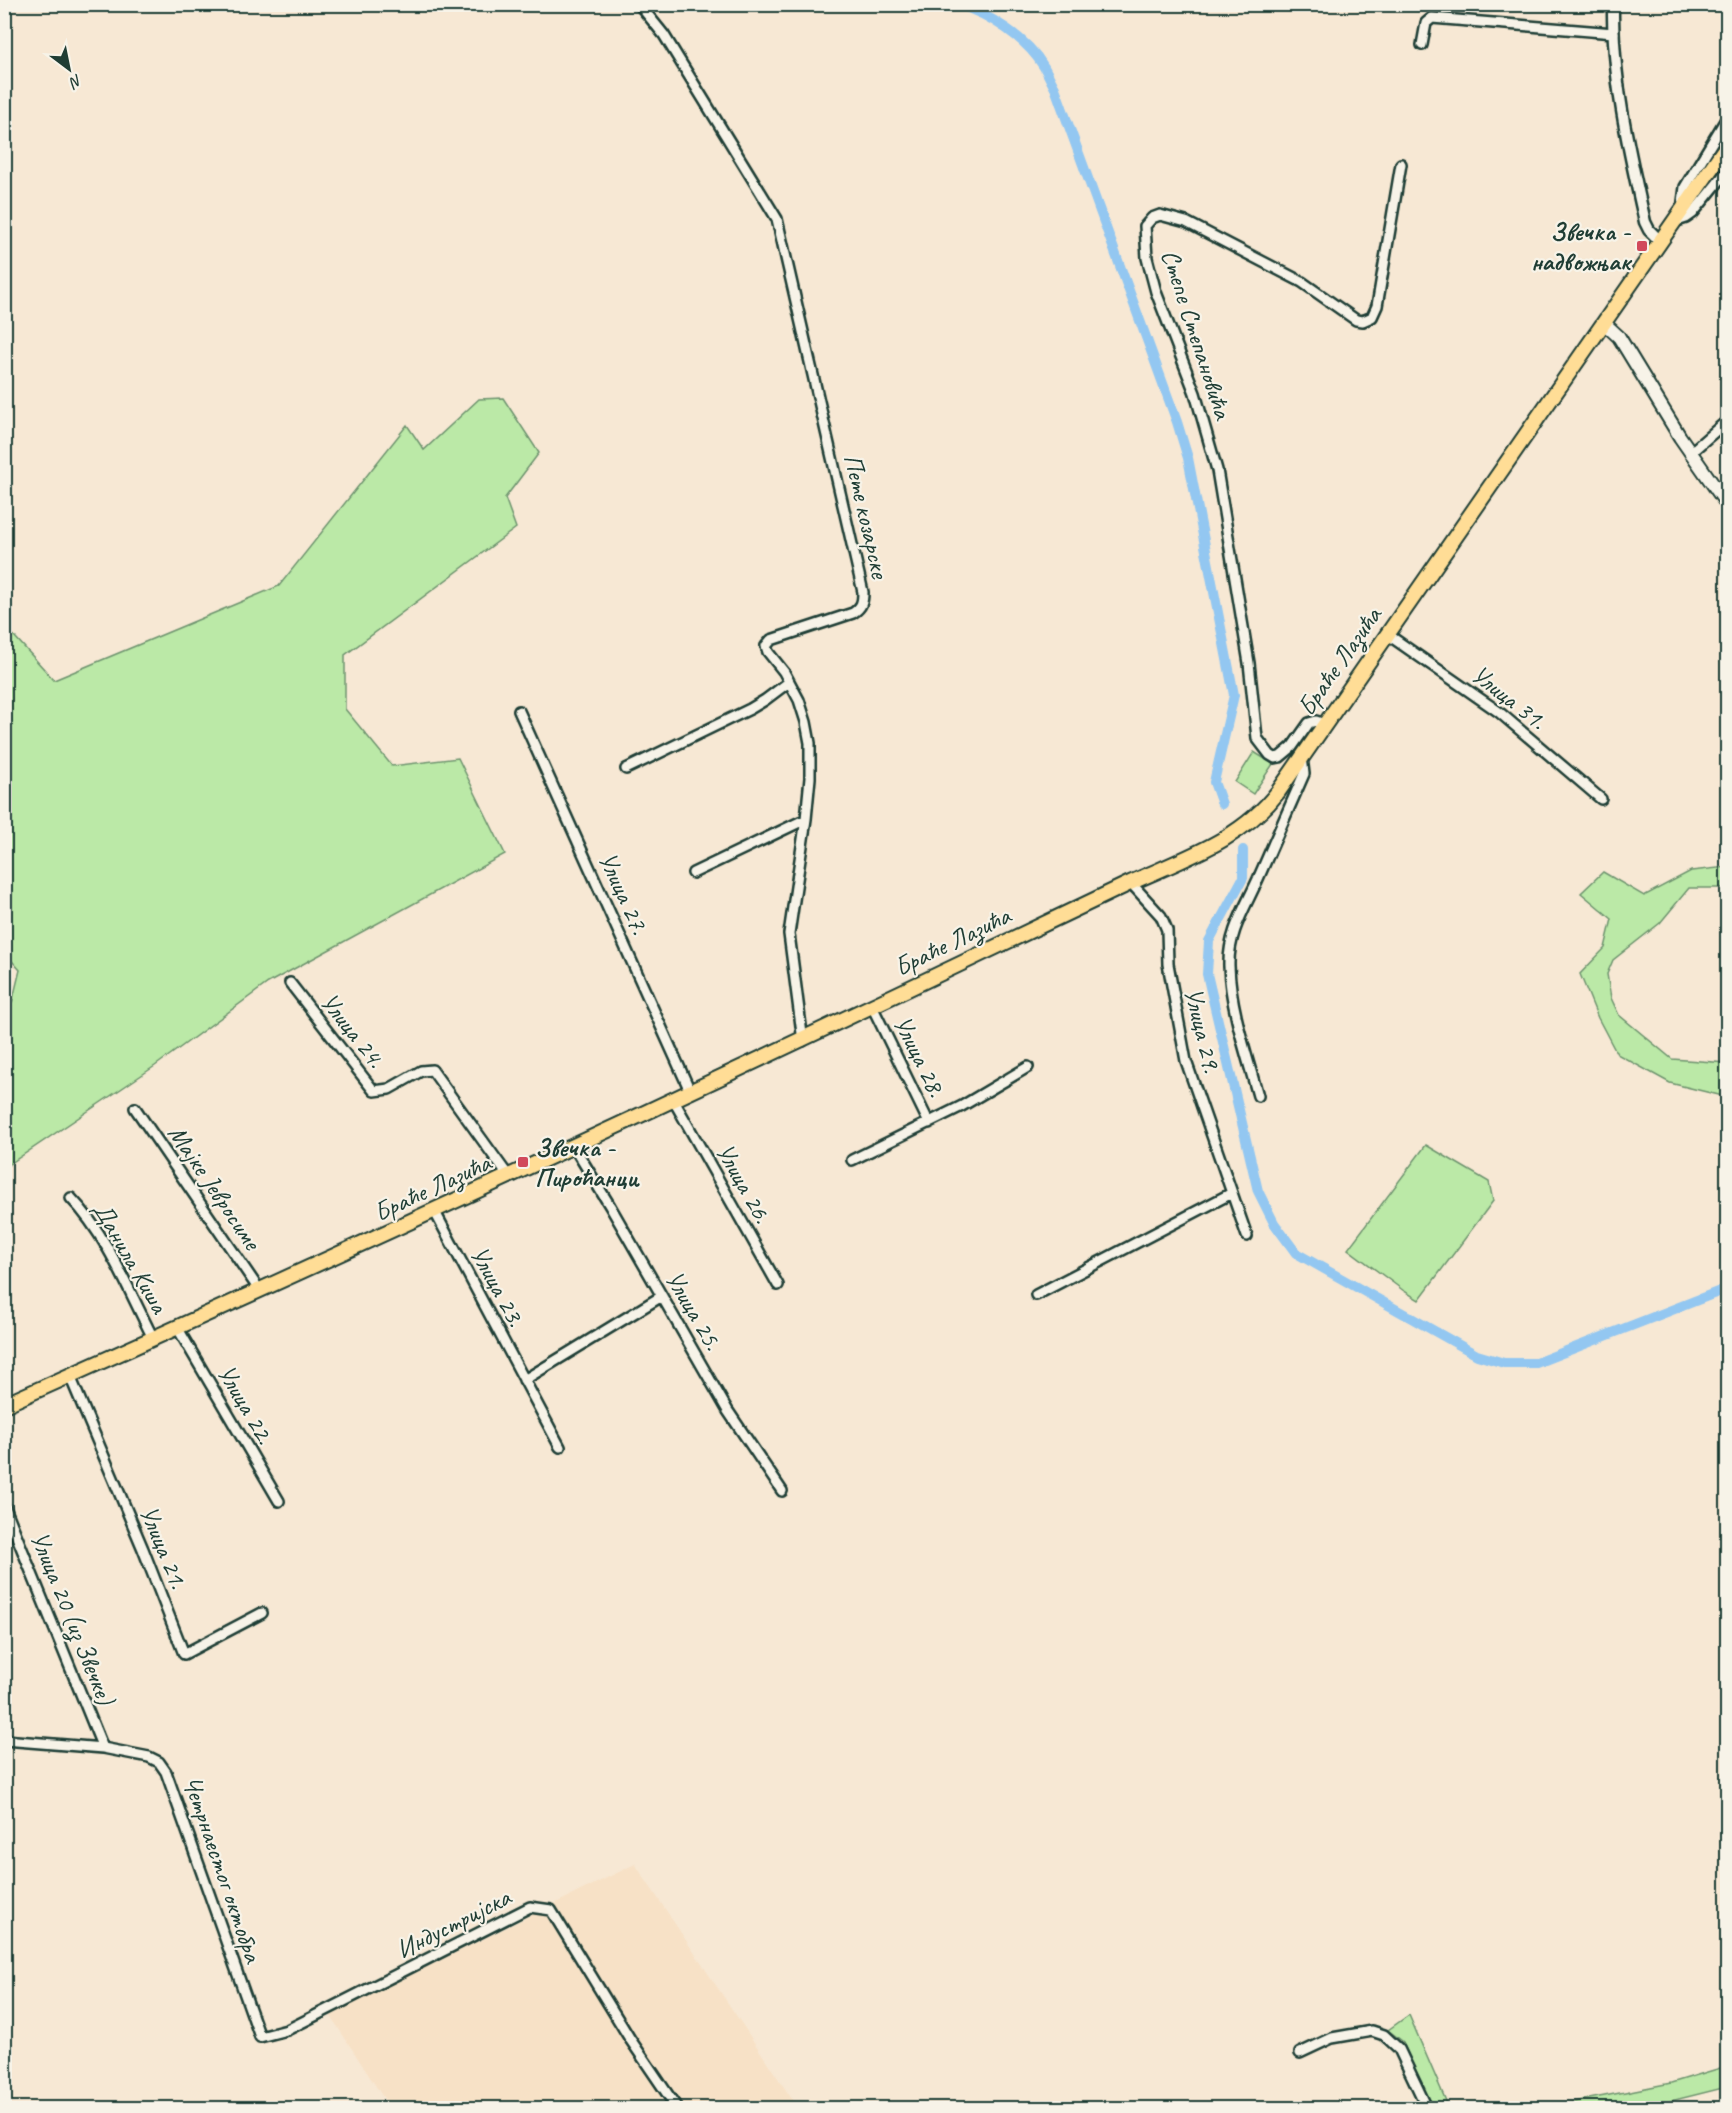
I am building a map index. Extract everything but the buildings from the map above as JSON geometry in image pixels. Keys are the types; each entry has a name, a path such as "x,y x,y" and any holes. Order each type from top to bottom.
{"main road":[{"name":"Браће Лазића","path":"4,1405 435,1212 674,1101 1215,845 1237,832 1269,803 1302,758 1728,144"},
{"path":"1605,324 1619,338 1690,453 1728,507"}],"street":[{"name":"Пете козарске","path":"639,4 664,35 777,219 861,580 863,602 860,609 768,643 766,646 789,681 802,711 810,743 810,778 806,819 789,934 802,1041"},
{"path":"1613,4 1617,72 1629,155 1645,222 1649,230 1660,241"},
{"path":"1422,45 1426,23 1431,18 1614,33"},
{"name":"Браће Лазића","path":"1682,210 1685,188 1728,116"},
{"name":"Степе Степановића","path":"1324,724 1316,721 1309,723 1287,753 1280,757 1275,758 1270,755 1257,738 1247,652 1216,470 1195,393 1156,292 1148,258 1145,226 1152,218 1160,215 1186,222 1302,282 1356,320 1363,321 1372,316 1377,306 1401,164"},
{"name":"Браће Лазића","path":"1674,222 1693,213 1728,170"},
{"path":"1690,453 1728,420"},
{"name":"Улица 31.","path":"1387,634 1499,712 1601,799"},
{"path":"626,769 750,709 789,681"},
{"name":"Улица 27.","path":"519,711 691,1093"},
{"path":"1258,1096 1231,986 1230,945 1235,925 1304,774 1302,758"},
{"path":"693,873 806,819"},
{"name":"Улица 29.","path":"1131,883 1161,916 1167,930 1168,964 1186,1061 1247,1236"},
{"name":"Улица 24.","path":"290,983 374,1091 389,1089 421,1071 432,1070 509,1177"},
{"name":"Улица 28.","path":"872,1006 929,1123"},
{"name":"Улица 28.","path":"852,1160 962,1106 1028,1067"},
{"name":"Улица 26.","path":"674,1101 778,1285"},
{"name":"Мајке Јевросиме","path":"135,1108 260,1291"},
{"name":"Улица 25.","path":"574,1147 728,1411 782,1491"},
{"path":"1036,1295 1232,1193"},
{"name":"Данила Киша","path":"70,1198 86,1214 100,1235 153,1338"},
{"name":"Улица 23.","path":"435,1212 560,1447"},
{"path":"524,1380 662,1296"},
{"name":"Улица 22.","path":"177,1327 279,1501"},
{"name":"Улица 21.","path":"70,1376 143,1549 184,1654 262,1613"},
{"name":"Улица 20 (из Звечке)","path":"4,1505 103,1748"},
{"name":"Четрнаестог октобра","path":"4,1740 103,1748 149,1757 159,1762 166,1772 260,2037"},
{"name":"Индустријска","path":"260,2037 287,2030 530,1906 551,1911 630,2039 677,2109"},
{"path":"1300,2053 1332,2038 1372,2031 1383,2035 1399,2049 1427,2109"}],"shaded area":[{"path":"635,1864 798,2108 390,2108 330,2015"}],"green space":[{"path":"503,398 539,453 505,498 516,528 345,655 345,709 392,766 458,758 505,854 268,983 155,1066 5,1167 5,1008 12,1003 20,970 4,952 5,626 54,680 279,586 407,425 424,450 479,399"},
{"path":"1254,752 1273,764 1253,794 1235,782"},
{"path":"1727,867 1727,888 1689,888 1660,923 1613,960 1607,974 1611,998 1619,1015 1672,1059 1727,1063 1727,1097 1670,1083 1617,1054 1598,1018 1580,974 1605,948 1612,919 1581,893 1603,872 1644,896 1691,871"},
{"path":"1426,1145 1489,1182 1493,1201 1419,1300 1348,1249"},
{"path":"1409,2015 1449,2108 1433,2108 1402,2041 1388,2030"},
{"path":"1727,2066 1727,2087 1643,2108 1543,2108 1671,2083"}],"waterway":[{"path":"957,4 982,14 1006,28 1028,46 1047,72 1055,88 1177,422 1188,458 1234,695 1214,782 1222,804"},
{"path":"1243,850 1243,878 1209,941 1207,974 1258,1191 1274,1223 1296,1253 1477,1355 1504,1363 1536,1363 1728,1288"}],"place":[{"name":"Звечка - надвожњак","path":"1642,246"},
{"name":"Звечка - Пироћанци","path":"523,1162"}]}
